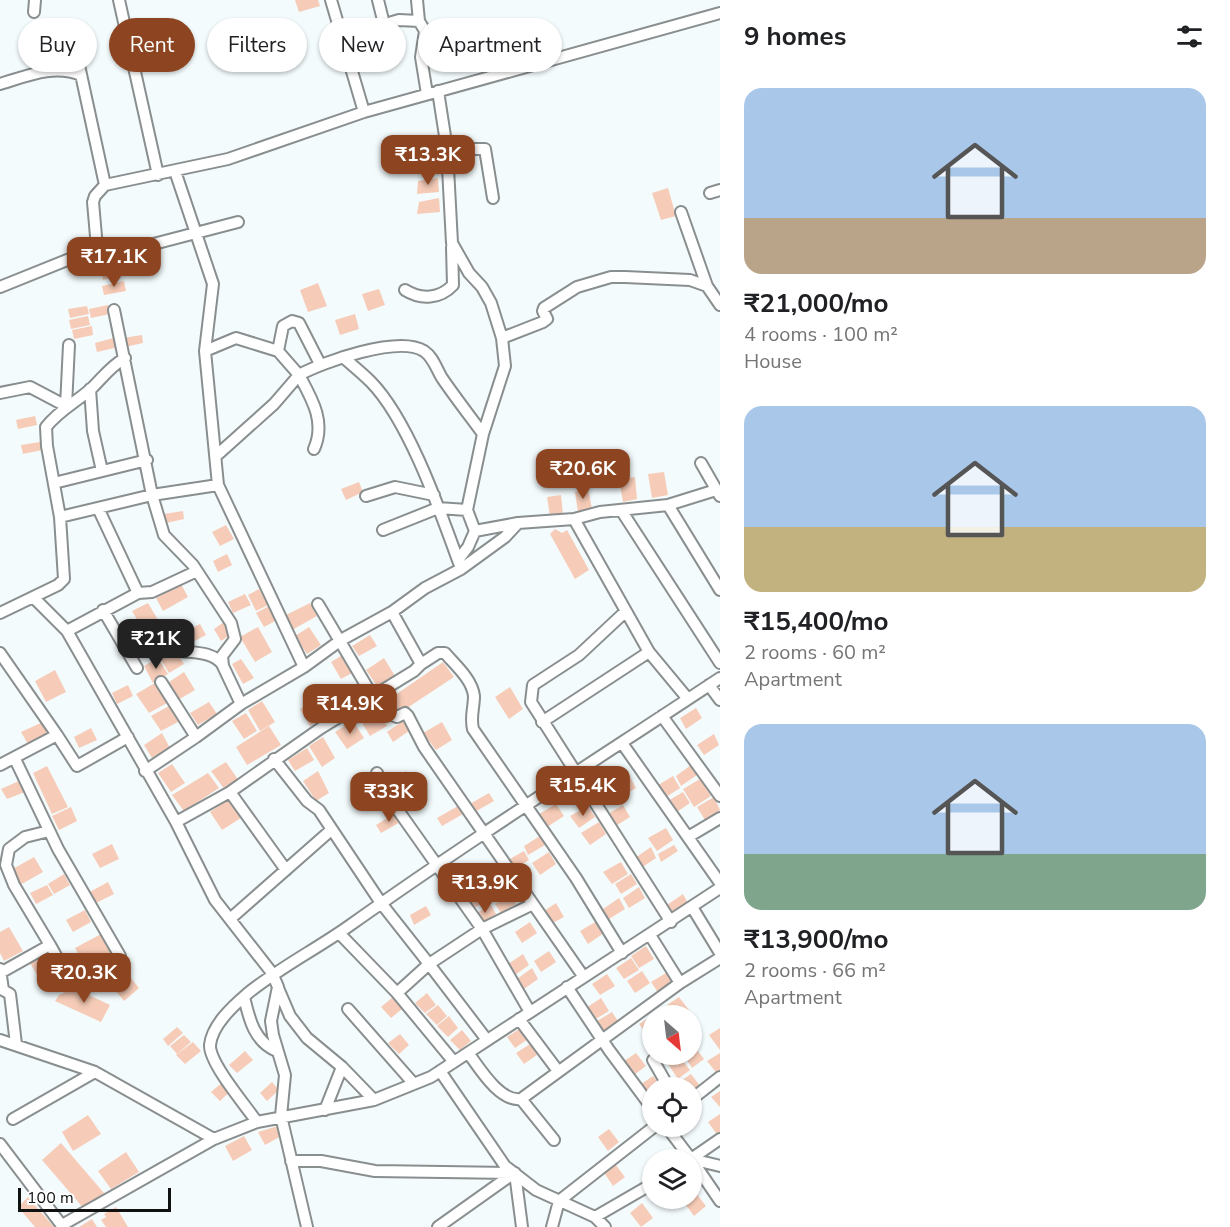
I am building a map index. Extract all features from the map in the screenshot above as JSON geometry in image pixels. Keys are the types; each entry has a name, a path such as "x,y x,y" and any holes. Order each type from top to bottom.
{"street":[{"path":"34,12 35,0"},
{"path":"118,0 158,175"},
{"path":"332,0 337,18"},
{"path":"378,0 382,18"},
{"path":"417,0 419,18"},
{"path":"97,248 93,202 99,189 105,185 228,159 364,112 720,12"},
{"path":"0,84 37,72 69,70 81,75"},
{"path":"80,72 105,185"},
{"path":"352,72 364,112"},
{"path":"405,290 421,297 437,295 453,285 447,149 427,72"},
{"path":"447,149 485,149 493,198"},
{"path":"175,171 198,232 213,284 205,351 218,485 304,667"},
{"path":"681,212 707,286 720,305"},
{"path":"0,286 97,248 109,254 115,254 238,222"},
{"path":"452,243 469,273 482,287 491,303 502,338 505,366 483,434 467,510 475,531 460,564"},
{"path":"502,338 543,322 547,319 544,308 577,287 611,278 662,277 690,280 707,286"},
{"path":"114,310 136,419 147,460 152,495 164,535 197,571 232,628 234,639 222,656 223,666"},
{"path":"278,351 283,326 292,321 299,323 320,364"},
{"path":"205,351 236,338 278,351 299,375 313,400 320,435 314,448"},
{"path":"66,405 69,345"},
{"path":"216,456 274,404 299,375 320,364 383,347 421,349 430,357 483,434"},
{"path":"343,357 372,383 399,423 434,495 460,564"},
{"path":"0,613 34,598 58,585 64,579 60,517 46,427 66,405 90,389 111,367 125,358"},
{"path":"0,393 30,387 66,405"},
{"path":"90,389 93,431 102,471"},
{"path":"54,483 147,460"},
{"path":"475,531 518,523 574,519 621,510 668,505 718,493 701,463"},
{"path":"60,517 152,495 218,485"},
{"path":"366,495 394,487 434,495"},
{"path":"668,505 720,590"},
{"path":"98,508 138,593"},
{"path":"383,530 438,508 454,511 467,510"},
{"path":"621,510 720,663"},
{"path":"574,519 649,652 688,699"},
{"path":"145,771 241,704 304,667 341,640 392,612 460,564 505,537 518,523"},
{"path":"67,631 138,593 152,592 197,571"},
{"path":"34,598 67,631 176,822 215,900 272,973 290,1016 307,1038 342,1067 374,1100"},
{"path":"318,604 376,695 392,715 397,717 405,713 408,716 424,747 583,976"},
{"path":"103,610 137,668"},
{"path":"392,612 421,664"},
{"path":"625,612 579,655 533,685 531,702 671,922"},
{"path":"181,651 217,658 241,704"},
{"path":"0,652 77,766 128,737"},
{"path":"542,722 649,652"},
{"path":"176,822 230,792 274,759 402,680 438,653 445,653 469,681 474,697 470,718 473,729 576,878 622,953"},
{"path":"257,1122 214,1060 210,1046 215,1028 244,996 272,973 339,933 437,864 720,678"},
{"path":"161,682 196,737"},
{"path":"709,685 720,700"},
{"path":"662,716 720,796"},
{"path":"0,765 57,735"},
{"path":"622,743 720,883"},
{"path":"15,759 49,831 120,956 81,978 68,975 6,865 9,849 25,837 49,831"},
{"path":"274,759 307,801 319,810 330,831 381,903 487,1040"},
{"path":"377,773 388,796 482,930 530,1012"},
{"path":"230,792 286,870"},
{"path":"688,837 720,818"},
{"path":"230,919 330,831"},
{"path":"0,1144 3,1156 62,1226 214,1139 257,1122 281,1116 374,1100 440,1071 720,888"},
{"path":"397,993 429,964 482,930 533,904"},
{"path":"692,907 720,953"},
{"path":"339,933 397,993 454,1062"},
{"path":"650,935 680,983"},
{"path":"16,1044 13,1005 10,994 1,989 1,971 50,945"},
{"path":"469,1054 489,1080 509,1098 521,1099 680,983 720,958"},
{"path":"278,987 271,1021 285,1075 281,1116 306,1227"},
{"path":"567,987 642,1094"},
{"path":"244,996 248,1015 262,1043 277,1051"},
{"path":"348,1009 414,1084"},
{"path":"519,1020 558,1071"},
{"path":"0,1040 95,1072 214,1139"},
{"path":"325,1110 342,1067"},
{"path":"440,1071 505,1166 536,1190 595,1217 605,1227"},
{"path":"13,1119 95,1072"},
{"path":"702,1091 720,1077"},
{"path":"521,1099 554,1140"},
{"path":"552,1227 559,1201 642,1136"},
{"path":"674,1137 683,1149"},
{"path":"702,1151 720,1139"},
{"path":"291,1161 321,1161 375,1171 514,1173"},
{"path":"702,1162 720,1166"},
{"path":"438,1227 514,1173"},
{"path":"514,1173 522,1227"},
{"path":"702,1175 720,1201"},
{"path":"595,1217 642,1190"}],"building":[{"path":"295,0 318,0 320,6 299,12"},
{"path":"435,136 436,150 414,152 415,139"},
{"path":"438,178 439,192 417,194 418,181"},
{"path":"668,188 676,216 661,220 652,193"},
{"path":"439,198 440,212 417,214 419,202"},
{"path":"122,266 124,275 103,280 101,271"},
{"path":"124,281 126,291 104,295 102,286"},
{"path":"318,283 327,306 308,312 300,290"},
{"path":"379,289 385,305 368,311 362,294"},
{"path":"108,305 110,314 91,318 89,309"},
{"path":"87,306 89,314 70,318 68,309"},
{"path":"355,314 359,329 340,335 335,320"},
{"path":"88,316 90,325 71,329 69,320"},
{"path":"92,326 93,335 74,339 72,330"},
{"path":"142,335 143,343 125,347 123,338"},
{"path":"117,337 119,347 97,352 95,343"},
{"path":"35,416 37,425 18,429 16,420"},
{"path":"40,442 42,450 23,454 21,445"},
{"path":"664,472 668,495 652,498 648,474"},
{"path":"635,477 637,499 623,502 619,480"},
{"path":"359,482 363,492 346,500 341,489"},
{"path":"588,488 592,509 578,512 575,492"},
{"path":"561,495 563,515 550,516 547,497"},
{"path":"183,511 184,519 166,523 164,514"},
{"path":"226,525 234,539 220,546 212,532"},
{"path":"555,529 562,533 567,530 589,570 575,579 550,534"},
{"path":"227,554 232,565 218,572 213,561"},
{"path":"181,584 188,597 163,611 156,598"},
{"path":"259,589 268,605 256,611 248,595"},
{"path":"245,594 251,605 233,613 228,602"},
{"path":"148,603 158,620 142,628 132,611"},
{"path":"310,603 317,616 292,630 284,616"},
{"path":"269,606 277,620 264,627 256,613"},
{"path":"224,622 230,635 221,641 214,629"},
{"path":"200,624 206,635 187,645 181,633"},
{"path":"258,627 272,652 255,662 240,637"},
{"path":"309,627 321,645 307,654 295,636"},
{"path":"166,634 172,644 156,653 150,643"},
{"path":"370,635 377,646 359,656 352,646"},
{"path":"175,650 184,664 169,673 160,658"},
{"path":"344,654 354,672 341,679 331,662"},
{"path":"158,658 168,674 153,683 144,666"},
{"path":"384,658 395,676 378,687 366,670"},
{"path":"241,659 254,678 243,684 232,664"},
{"path":"443,662 454,677 398,714 388,700"},
{"path":"55,670 66,692 46,702 35,681"},
{"path":"184,672 195,690 178,700 166,684"},
{"path":"155,683 167,703 149,713 136,694"},
{"path":"128,685 133,696 117,704 112,693"},
{"path":"338,686 348,702 310,726 300,709"},
{"path":"510,687 523,709 509,719 495,697"},
{"path":"262,701 275,722 260,731 248,710"},
{"path":"209,702 217,714 198,725 190,713"},
{"path":"169,706 178,722 161,731 151,716"},
{"path":"376,708 387,726 370,736 359,718"},
{"path":"696,708 702,718 686,729 680,718"},
{"path":"246,713 257,731 244,739 232,721"},
{"path":"45,721 53,735 29,746 21,732"},
{"path":"353,721 364,738 347,749 335,732"},
{"path":"403,721 409,731 393,742 387,732"},
{"path":"442,722 452,740 436,750 423,733"},
{"path":"269,726 281,745 247,765 236,747"},
{"path":"91,728 97,740 79,748 74,737"},
{"path":"162,733 170,748 152,758 144,745"},
{"path":"714,734 719,745 704,755 697,745"},
{"path":"323,737 335,758 322,767 309,746"},
{"path":"307,748 314,760 295,771 288,760"},
{"path":"226,762 239,781 225,790 211,771"},
{"path":"172,764 185,783 171,792 158,773"},
{"path":"691,765 697,775 681,786 676,776"},
{"path":"47,766 68,807 52,814 33,773"},
{"path":"318,771 329,793 316,801 303,781"},
{"path":"406,771 416,788 400,799 388,782"},
{"path":"208,773 219,788 184,811 172,795"},
{"path":"673,776 680,788 663,799 655,787"},
{"path":"630,777 636,788 620,798 615,788"},
{"path":"700,779 711,796 694,807 683,789"},
{"path":"19,781 25,792 7,799 1,789"},
{"path":"420,791 425,800 409,809 404,800"},
{"path":"683,792 690,803 674,814 666,802"},
{"path":"489,793 494,801 473,813 468,805"},
{"path":"714,797 720,810 705,820 697,807"},
{"path":"229,799 241,818 222,830 210,812"},
{"path":"556,804 564,816 547,827 539,814"},
{"path":"623,805 630,817 614,827 606,815"},
{"path":"458,806 463,814 442,826 437,818"},
{"path":"588,806 595,817 579,828 570,816"},
{"path":"71,807 77,821 59,830 52,816"},
{"path":"397,812 402,821 381,833 376,825"},
{"path":"599,822 606,834 590,845 581,833"},
{"path":"666,828 673,840 657,851 648,838"},
{"path":"540,836 545,845 528,855 524,846"},
{"path":"112,844 119,859 100,868 92,854"},
{"path":"674,845 678,851 661,862 658,854"},
{"path":"651,847 656,858 641,868 635,858"},
{"path":"524,851 529,860 513,870 508,860"},
{"path":"549,852 556,864 540,875 532,863"},
{"path":"34,857 43,872 20,885 11,870"},
{"path":"621,862 628,874 612,884 603,872"},
{"path":"497,870 502,878 485,889 480,880"},
{"path":"64,874 70,885 54,894 48,884"},
{"path":"631,874 637,884 621,894 615,884"},
{"path":"504,881 509,890 493,900 488,891"},
{"path":"108,882 114,894 92,905 86,894"},
{"path":"47,885 53,895 36,904 30,893"},
{"path":"639,887 645,898 629,908 623,898"},
{"path":"483,891 488,900 471,910 466,900"},
{"path":"683,894 689,905 673,915 667,905"},
{"path":"511,895 516,904 501,913 495,904"},
{"path":"619,898 625,909 609,919 603,909"},
{"path":"556,903 564,917 549,925 541,913"},
{"path":"491,905 496,914 480,924 475,914"},
{"path":"426,906 431,915 414,925 410,915"},
{"path":"85,910 91,922 73,932 66,920"},
{"path":"597,921 604,933 588,944 580,931"},
{"path":"530,922 537,933 522,943 515,932"},
{"path":"9,927 23,951 4,961 0,953 0,932"},
{"path":"101,934 114,955 87,969 75,948"},
{"path":"646,946 654,959 639,968 631,956"},
{"path":"549,951 556,962 541,972 534,961"},
{"path":"49,954 54,965 37,975 30,963"},
{"path":"523,954 529,965 515,975 508,964"},
{"path":"631,958 639,970 624,979 616,968"},
{"path":"58,968 66,979 47,989 40,977"},
{"path":"532,968 538,979 524,989 517,979"},
{"path":"642,971 650,983 635,993 627,981"},
{"path":"666,973 674,985 659,994 651,982"},
{"path":"607,974 615,986 600,995 592,984"},
{"path":"130,977 139,988 124,1001 115,990"},
{"path":"74,988 110,1005 101,1022 55,1001 59,995"},
{"path":"427,993 436,1005 425,1013 415,1003"},
{"path":"393,997 402,1009 391,1018 381,1007"},
{"path":"679,997 685,1005 667,1005"},
{"path":"601,998 609,1011 594,1020 586,1008"},
{"path":"438,1005 447,1016 437,1025 426,1014"},
{"path":"612,1012 620,1024 605,1033 597,1021"},
{"path":"449,1016 458,1028 448,1037 437,1026"},
{"path":"177,1027 183,1033 168,1046 163,1039"},
{"path":"521,1028 528,1039 515,1048 507,1037"},
{"path":"720,1028 720,1050 709,1035"},
{"path":"462,1030 471,1041 460,1050 450,1040"},
{"path":"400,1034 409,1045 399,1054 388,1043"},
{"path":"184,1035 191,1042 177,1054 170,1046"},
{"path":"193,1042 201,1051 185,1064 176,1055"},
{"path":"530,1044 537,1055 524,1064 516,1053"},
{"path":"245,1051 253,1060 237,1073 229,1065"},
{"path":"636,1053 642,1061 642,1065 646,1066 634,1075 624,1061"},
{"path":"720,1053 720,1073 718,1075 707,1061"},
{"path":"669,1065 686,1065 690,1070 681,1077 677,1077"},
{"path":"224,1081 232,1090 220,1101 211,1092"},
{"path":"272,1082 279,1090 267,1101 260,1093"},
{"path":"720,1091 720,1107 711,1097"},
{"path":"720,1114 720,1135 718,1136 708,1122"},
{"path":"88,1115 101,1134 73,1151 62,1132"},
{"path":"278,1126 283,1135 265,1145 258,1132"},
{"path":"609,1129 619,1142 608,1151 598,1137"},
{"path":"244,1136 252,1150 233,1161 225,1146"},
{"path":"61,1143 104,1193 85,1210 42,1160"},
{"path":"126,1152 139,1172 111,1189 98,1171"},
{"path":"615,1164 625,1177 613,1186 603,1171"},
{"path":"28,1197 54,1227 35,1227 18,1207"},
{"path":"702,1201 706,1206 694,1216 689,1209 702,1209"},
{"path":"642,1203 642,1209 646,1209 653,1218 641,1227 630,1213"},
{"path":"116,1207 128,1227 106,1227 101,1220 106,1217 104,1214"},
{"path":"92,1219 97,1227 79,1227"}]}
